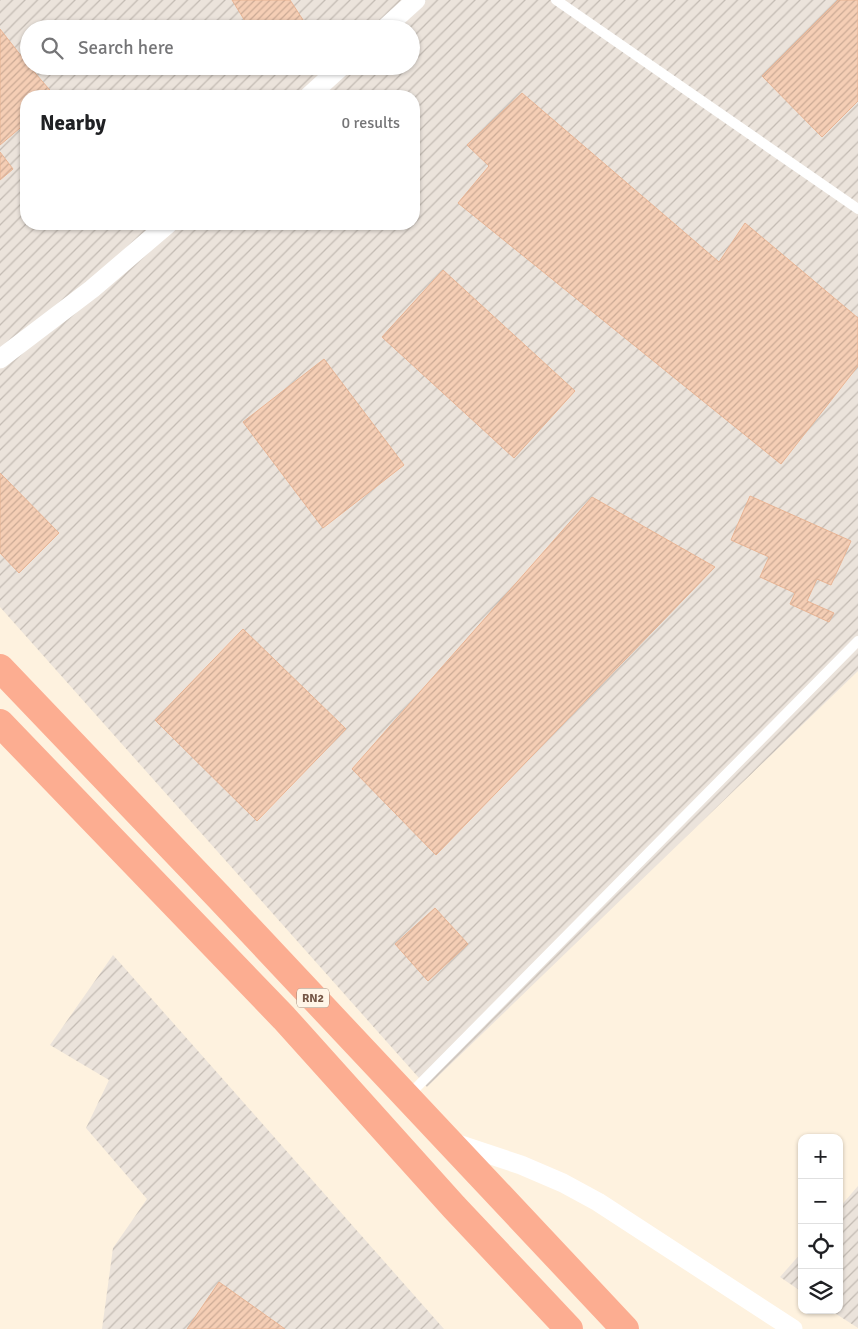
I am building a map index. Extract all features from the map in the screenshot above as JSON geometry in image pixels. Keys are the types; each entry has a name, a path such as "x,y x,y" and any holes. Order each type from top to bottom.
{"highway":[{"name":"RN2","path":"0,668 625,1329"},
{"name":"RN2","path":"0,723 284,1018 454,1206 569,1329"}],"street":[{"path":"394,20 416,0"},
{"path":"316,90 332,75"},
{"path":"0,359 92,289 161,230"},
{"path":"448,1140 521,1165 563,1183 598,1202 782,1326"}],"lane":[{"path":"556,0 858,208"},
{"path":"407,1097 858,641"}],"shaded area":[{"path":"0,0 858,0 858,671 427,1087 0,607"},
{"path":"113,955 444,1329 102,1329 113,1248 147,1199 86,1128 109,1080 50,1045"},
{"path":"858,1186 858,1328 836,1314 843,1314 843,1203"},
{"path":"798,1257 798,1289 780,1277"}],"building":[{"path":"232,0 290,0 303,20 244,20"},
{"path":"838,0 858,0 858,101 822,137 762,76"},
{"path":"0,29 20,55 20,75 37,75 50,90 20,90 20,128 0,145"},
{"path":"522,93 719,262 745,223 858,318 858,366 781,464 458,203 489,166 467,145"},
{"path":"0,152 13,169 0,180"},
{"path":"443,270 575,391 514,458 382,337"},
{"path":"324,359 404,465 323,528 243,422"},
{"path":"0,473 59,533 19,573 0,553"},
{"path":"750,496 851,541 831,585 817,579 807,601 834,613 829,622 790,604 795,593 760,577 769,557 731,540"},
{"path":"592,497 715,567 436,855 352,769"},
{"path":"243,629 346,729 257,821 155,720"},
{"path":"435,908 468,944 428,981 395,944"},
{"path":"219,1282 285,1329 187,1329"}]}
